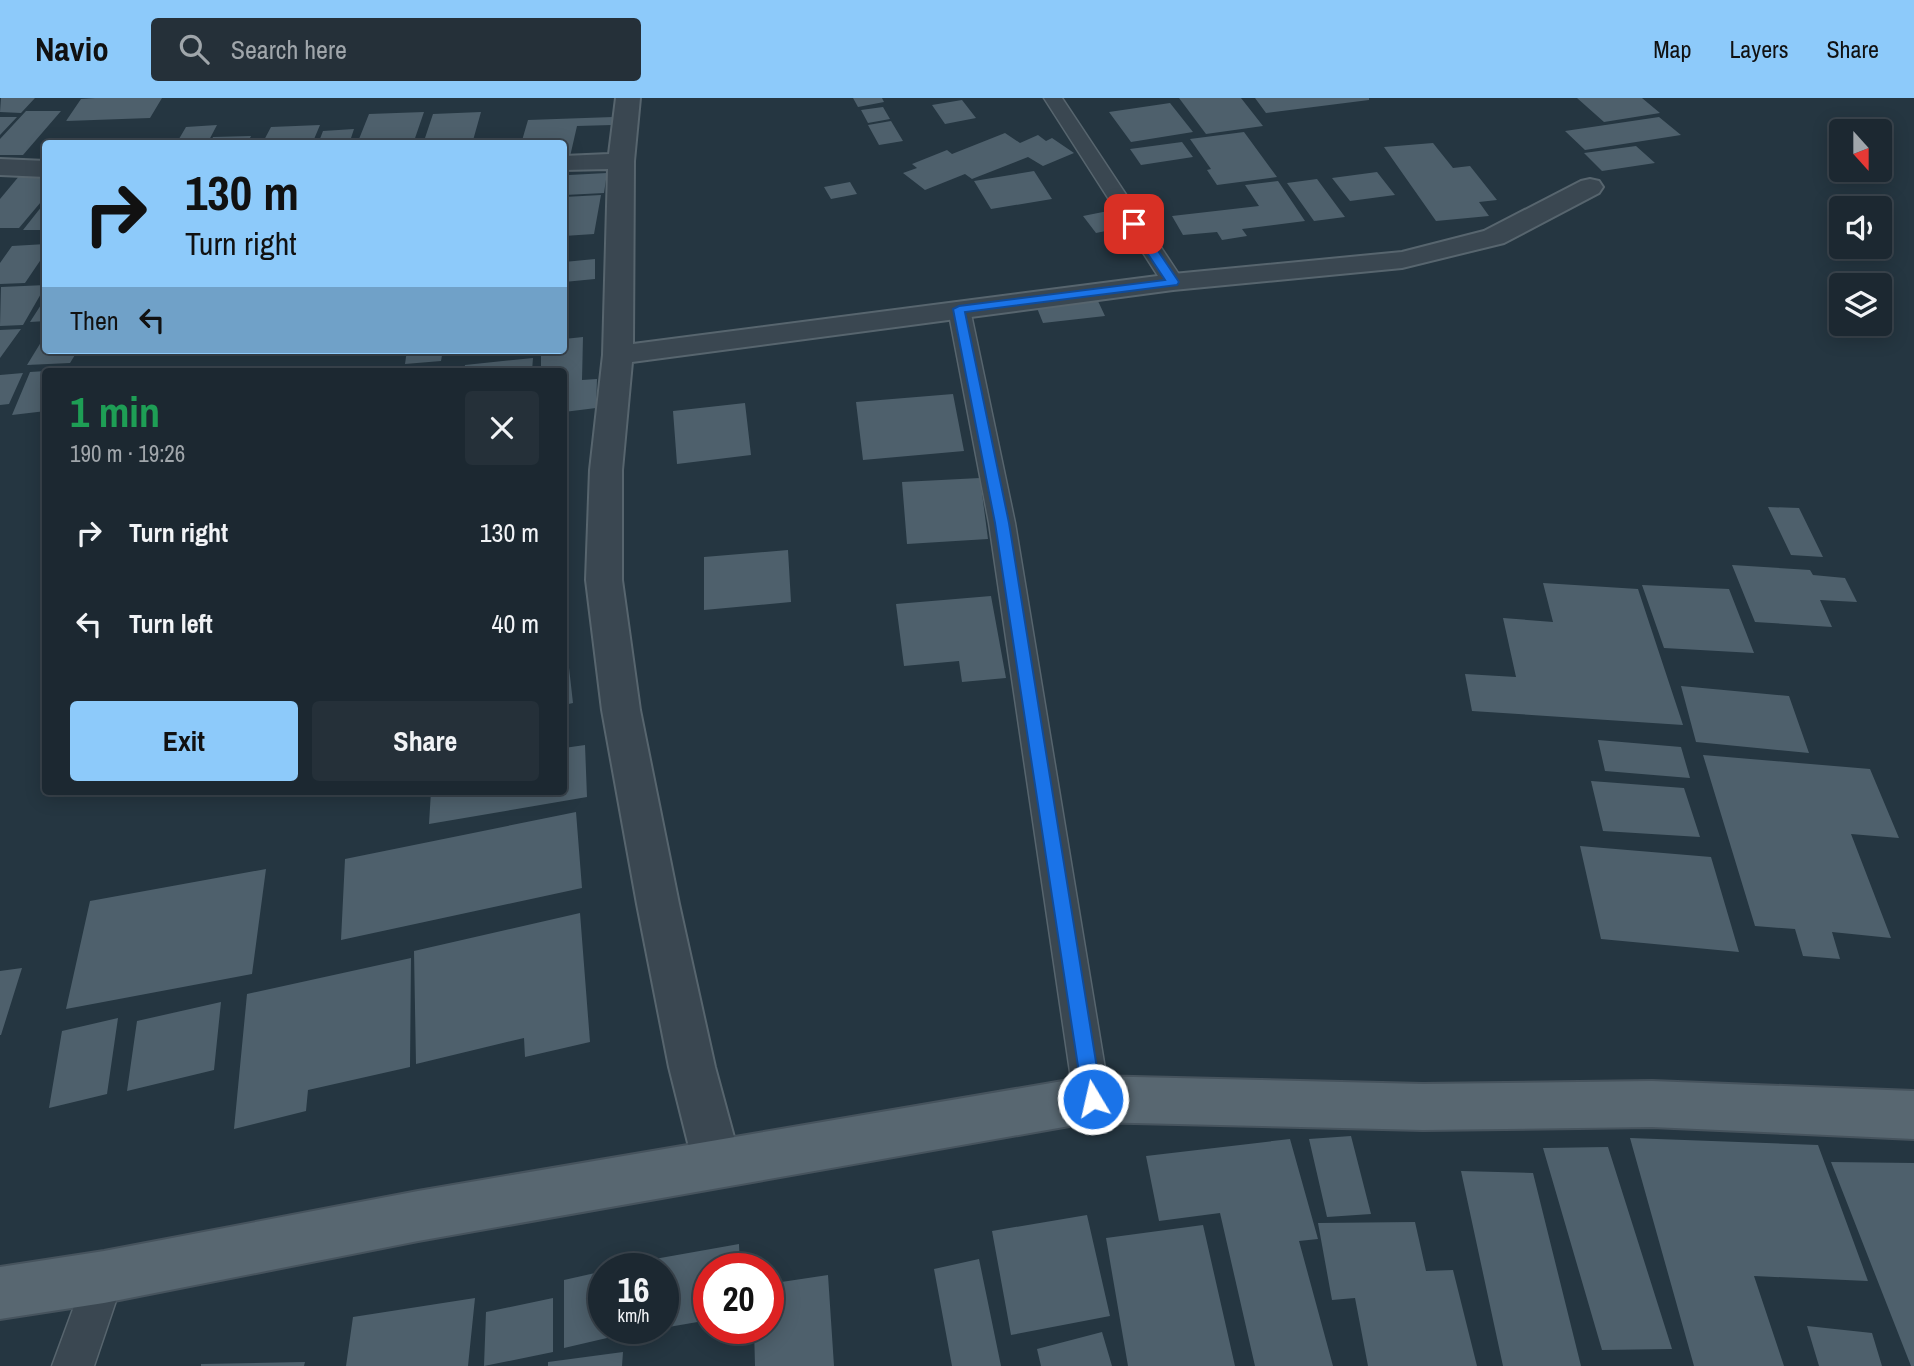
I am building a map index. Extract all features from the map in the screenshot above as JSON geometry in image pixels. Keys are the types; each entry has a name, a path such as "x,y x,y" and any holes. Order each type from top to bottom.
{"main road":[{"path":"0,1293 104,1277 418,1216 716,1163 1093,1099 1423,1107 1652,1104 1914,1115"}],"street":[{"path":"628,98 621,162 618,355 606,470 604,580 621,710 658,904 692,1067 716,1163"},
{"path":"567,163 621,162"},
{"path":"0,167 42,169"},
{"path":"618,355 1173,282 1402,260 1494,237 1590,187"}],"lane":[{"path":"1053,98 1173,282"},
{"path":"959,309 1002,523 1093,1099"},
{"path":"72,1366 104,1277"}],"building":[{"path":"1,98 35,98 21,113 0,112"},
{"path":"162,98 150,118 66,121 81,99"},
{"path":"853,98 882,98 884,102 858,107"},
{"path":"1179,98 1241,98 1263,126 1206,134"},
{"path":"1255,98 1369,98 1369,100 1266,113"},
{"path":"1577,98 1642,98 1660,113 1604,122"},
{"path":"962,100 976,118 945,124 932,105"},
{"path":"1170,103 1193,132 1131,142 1109,112"},
{"path":"883,107 890,119 868,123 861,110"},
{"path":"26,111 61,111 23,155 0,155 0,139"},
{"path":"424,112 414,140 359,140 369,114"},
{"path":"481,112 473,140 424,140 433,114"},
{"path":"0,117 17,117 0,135"},
{"path":"613,117 612,125 577,126 569,161 567,140 522,140 528,120"},
{"path":"1659,117 1681,135 1585,150 1565,131"},
{"path":"891,121 903,141 879,145 868,125"},
{"path":"217,125 209,140 178,140 186,127"},
{"path":"320,125 314,140 264,140 271,127"},
{"path":"354,129 350,140 320,140 323,131"},
{"path":"1244,132 1277,177 1217,185 1207,170 1211,169 1190,139"},
{"path":"1005,133 1020,143 1038,135 1046,141 1052,138 1074,153 1043,166 1028,157 972,179 965,174 925,190 903,173 917,168 912,164 947,150 952,154"},
{"path":"251,136 249,140 212,140 213,137"},
{"path":"1182,142 1193,157 1141,165 1130,149"},
{"path":"1433,143 1453,168 1470,166 1497,200 1479,202 1489,216 1436,221 1384,147"},
{"path":"1636,146 1655,163 1602,171 1584,153"},
{"path":"1034,171 1052,199 991,209 974,181"},
{"path":"1377,172 1395,195 1350,201 1332,178"},
{"path":"607,173 604,193 567,195 569,175"},
{"path":"20,175 42,175 42,201 19,228 0,228 0,199"},
{"path":"1317,179 1345,217 1314,221 1287,183"},
{"path":"1278,181 1305,221 1242,229 1247,236 1222,240 1217,232 1183,235 1172,216 1259,206 1245,185"},
{"path":"850,182 857,194 831,199 824,187"},
{"path":"601,195 594,234 567,236 567,197"},
{"path":"42,206 42,230 23,230"},
{"path":"1118,209 1130,226 1096,233 1083,216"},
{"path":"42,244 42,258 25,283 0,284 0,263 12,246"},
{"path":"595,259 595,279 567,282 567,262"},
{"path":"42,285 42,292 23,325 0,326 1,287"},
{"path":"1098,301 1105,316 1043,323 1037,308"},
{"path":"42,303 42,321 30,322"},
{"path":"21,329 0,358 0,330"},
{"path":"583,337 582,380 597,379 596,408 567,412 567,368 541,368 541,354 567,354 567,339"},
{"path":"42,341 42,354 76,354 70,363 27,365"},
{"path":"406,354 442,354 441,361 405,364"},
{"path":"533,358 532,368 464,368 465,365"},
{"path":"42,371 42,411 12,415 30,372"},
{"path":"23,373 9,404 0,405 0,375"},
{"path":"953,394 964,451 863,460 856,402"},
{"path":"745,403 751,455 677,464 673,411"},
{"path":"980,478 988,539 907,544 902,482"},
{"path":"1768,507 1799,508 1823,557 1791,555"},
{"path":"788,550 791,602 704,610 704,557"},
{"path":"1732,565 1810,570 1813,575 1845,578 1857,602 1820,600 1832,627 1755,622"},
{"path":"1543,583 1638,589 1683,725 1472,711 1465,674 1516,677 1503,618 1553,622"},
{"path":"1642,585 1729,589 1754,653 1664,648"},
{"path":"991,596 1006,678 962,682 959,661 904,666 896,604"},
{"path":"567,650 573,703 567,704"},
{"path":"1681,686 1789,696 1809,753 1696,742"},
{"path":"1598,740 1681,747 1690,778 1605,771"},
{"path":"585,745 587,797 429,824 431,795 567,795 567,748"},
{"path":"1703,755 1870,769 1899,838 1851,834 1891,938 1832,932 1840,959 1803,956 1795,929 1755,926"},
{"path":"1591,781 1684,788 1700,837 1603,831"},
{"path":"576,812 582,888 341,940 345,859"},
{"path":"1580,846 1711,857 1739,952 1601,939"},
{"path":"266,869 252,974 66,1009 90,901"},
{"path":"580,913 590,1042 525,1057 524,1038 416,1064 414,951"},
{"path":"411,958 410,1067 308,1090 306,1111 234,1129 247,994"},
{"path":"22,968 1,1035 0,1035 0,971"},
{"path":"221,1002 214,1070 127,1091 137,1021"},
{"path":"118,1018 107,1094 49,1108 62,1031"},
{"path":"1351,1136 1371,1214 1327,1217 1309,1139"},
{"path":"1630,1138 1818,1145 1868,1281 1754,1276 1784,1366 1694,1366"},
{"path":"1290,1139 1318,1239 1299,1241 1333,1366 1255,1366 1220,1213 1159,1221 1146,1156"},
{"path":"1608,1147 1672,1349 1602,1350 1543,1148"},
{"path":"1831,1162 1914,1163 1914,1366 1911,1366"},
{"path":"1461,1171 1533,1173 1581,1366 1503,1366"},
{"path":"1087,1215 1110,1316 1011,1335 992,1231"},
{"path":"1415,1222 1426,1271 1453,1270 1477,1366 1368,1366 1355,1298 1332,1300 1318,1223"},
{"path":"1203,1225 1235,1366 1128,1366 1106,1238"},
{"path":"739,1244 739,1253 693,1253 693,1323 679,1325 679,1255"},
{"path":"979,1259 1001,1366 952,1366 934,1269"},
{"path":"588,1275 588,1342 564,1348 564,1280"},
{"path":"828,1275 834,1366 755,1366 754,1344 784,1344 784,1282"},
{"path":"475,1298 468,1366 346,1366 353,1317"},
{"path":"553,1298 553,1352 484,1366 486,1312"},
{"path":"1807,1326 1872,1333 1882,1366 1819,1366"},
{"path":"1102,1332 1112,1366 1041,1366 1037,1349"},
{"path":"623,1352 622,1366 548,1366 548,1362"},
{"path":"305,1362 304,1366 201,1366 201,1364"}],"route":[{"path":"1093,1099 1002,523 959,309 1173,282 1134,224"}]}
